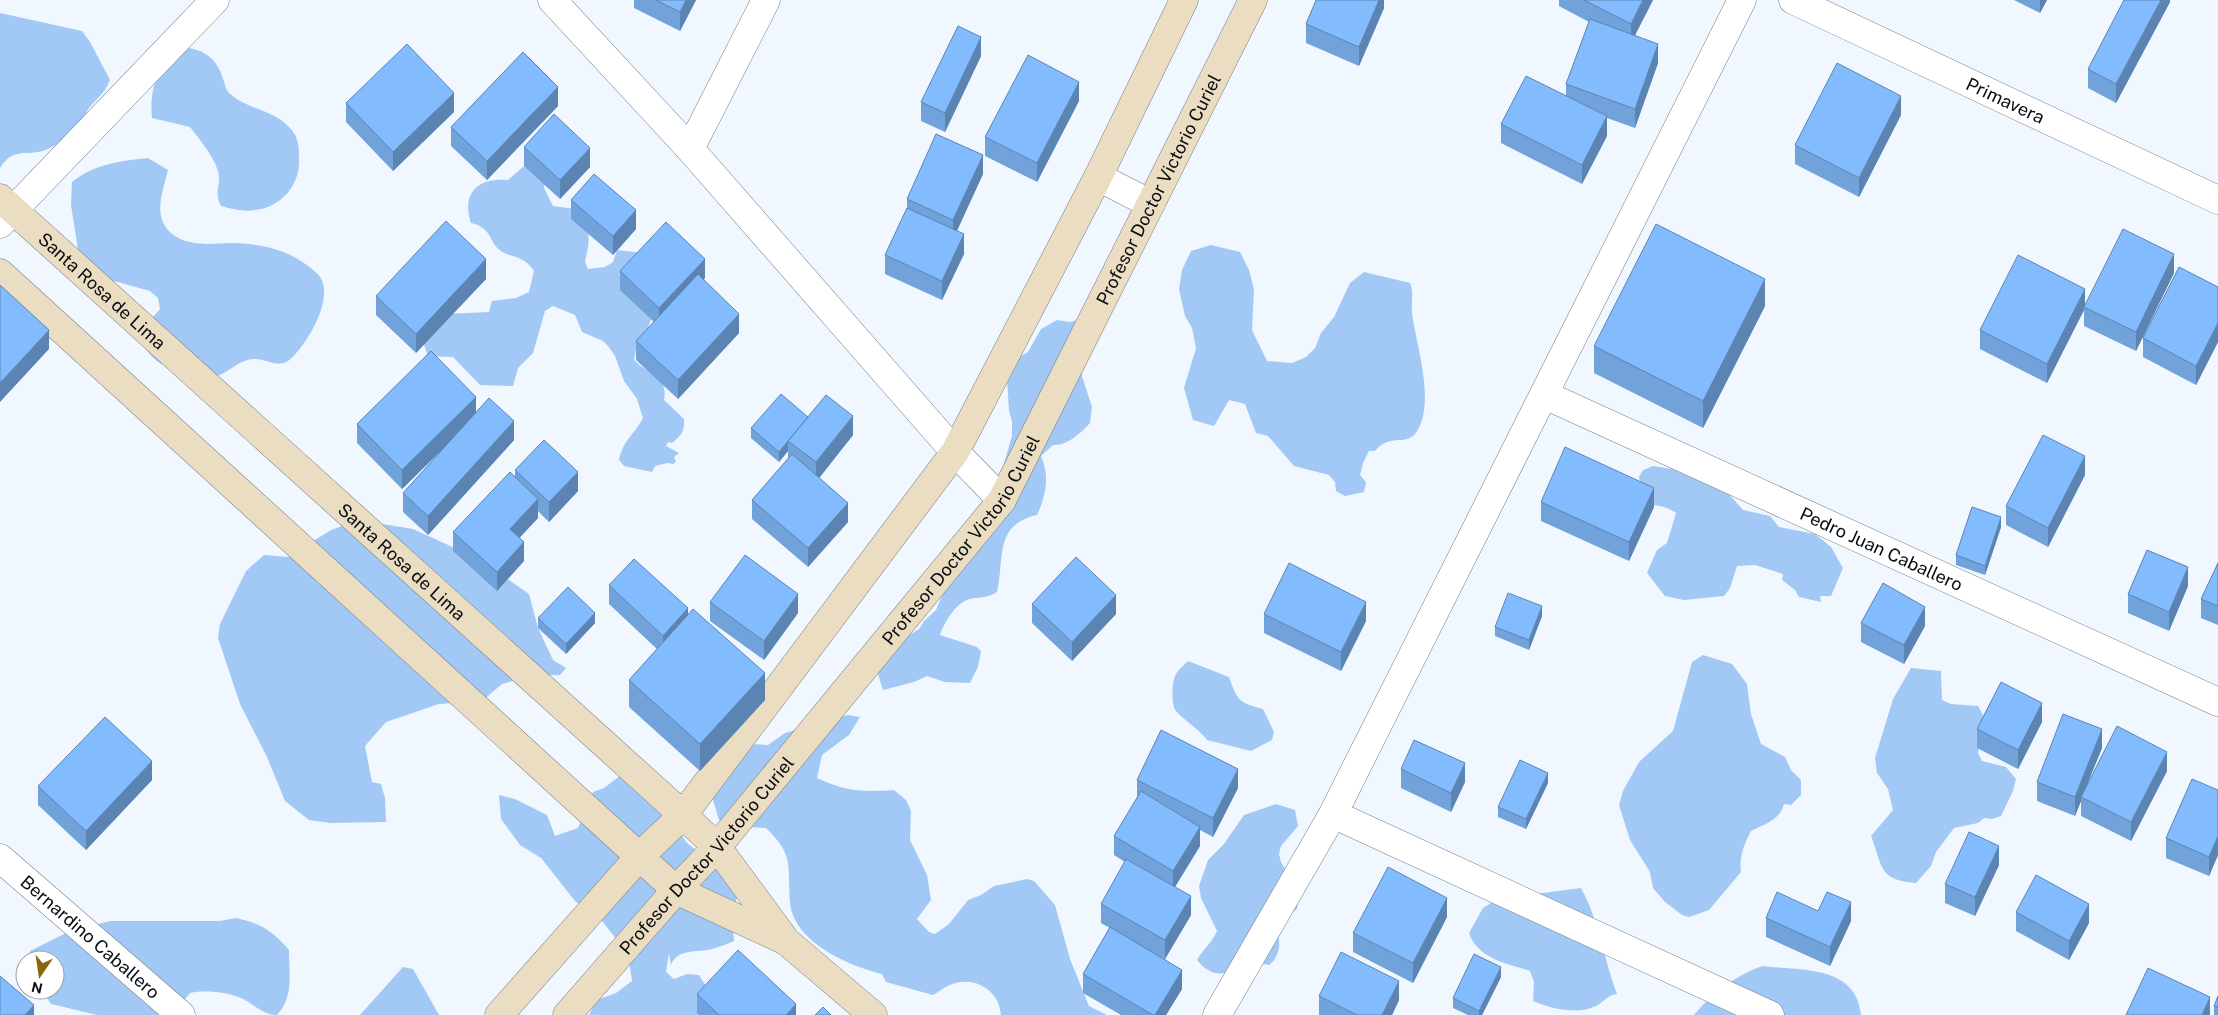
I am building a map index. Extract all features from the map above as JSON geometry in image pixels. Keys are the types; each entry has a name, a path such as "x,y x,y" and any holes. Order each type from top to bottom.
{"main road":[{"path":"500,1015 639,857 683,815 955,452 1098,177 1184,0"},
{"name":"Profesor Doctor Victorio Curiel","path":"567,1015 676,890 717,847 1002,500 1253,0"},
{"name":"Santa Rosa de Lima","path":"5,211 683,815 717,847 786,942"},
{"path":"0,273 676,890 786,942 872,1015"}],"street":[{"path":"5,211 215,0"},
{"path":"552,0 690,150 955,452 1002,500"},
{"path":"690,150 766,0"},
{"path":"1217,1015 1333,814 1742,0"},
{"name":"Primavera","path":"1793,0 2218,200"},
{"path":"1098,177 1151,204"},
{"name":"Pedro Juan Caballero","path":"1545,395 2218,702"},
{"path":"1333,814 1770,1015"},
{"name":"Bernardino Caballero","path":"0,858 181,1015"}],"shaded area":[{"path":"0,13 82,31 110,80 78,126 66,138 52,147 41,151 16,154 5,161 0,168"},
{"path":"189,48 206,54 215,62 229,93 243,103 281,120 294,133 299,148 297,176 288,192 274,204 251,211 221,206 218,196 219,176 216,165 190,127 152,118 151,107 154,85 163,66 178,52"},
{"path":"148,158 168,170 160,203 160,212 165,227 171,233 192,243 247,244 273,248 299,260 320,277 324,286 321,309 310,334 303,345 288,361 280,364 250,359 214,377 183,372 165,366 149,354 143,344 148,323 160,309 158,298 150,291 103,278 79,256 71,205 72,182 90,171 108,164"},
{"path":"524,166 536,167 545,181 544,188 553,206 575,209 588,234 589,239 585,262 588,269 605,267 613,262 617,250 643,253 652,317 644,338 637,344 634,360 660,380 665,392 664,400 684,419 684,427 680,435 672,443 668,442 666,446 679,453 674,457 676,462 673,464 667,463 655,466 652,472 624,466 619,460 626,442 643,418 637,399 624,381 615,356 603,341 582,332 575,315 553,306 545,311 533,353 518,368 513,386 480,385 453,357 428,356 423,342 445,314 489,312 492,301 516,298 529,292 534,271 525,262 501,251 483,228 471,223 468,212 470,195 480,184 488,181 508,180"},
{"path":"1211,245 1240,252 1249,270 1254,290 1252,330 1267,361 1292,363 1306,357 1315,348 1321,333 1334,317 1350,283 1364,272 1410,283 1412,313 1421,358 1425,392 1421,422 1415,434 1411,437 1386,442 1375,451 1369,451 1360,475 1366,482 1364,492 1345,496 1336,491 1335,482 1329,475 1294,466 1268,436 1256,433 1245,404 1229,400 1214,426 1193,420 1184,388 1196,348 1192,328 1185,316 1179,289 1182,270 1191,251"},
{"path":"1057,320 1070,322 1077,320 1082,376 1092,407 1090,423 1073,438 1063,444 1053,445 1041,456 1046,478 1043,501 1037,515 1023,520 1013,527 1007,535 997,592 970,599 960,604 951,614 942,630 940,635 977,647 981,651 978,667 970,683 945,682 927,676 914,682 883,690 875,665 894,645 919,629 924,621 936,610 946,586 995,494 1012,436 1007,379 1012,361 1028,352 1041,329"},
{"path":"1653,466 1690,472 1727,492 1743,510 1770,516 1779,527 1815,534 1831,547 1843,568 1831,596 1820,596 1821,602 1799,597 1795,590 1782,580 1783,574 1755,565 1737,566 1730,588 1724,596 1684,600 1665,596 1647,573 1657,550 1667,543 1676,513 1652,504 1645,498 1639,477 1643,470"},
{"path":"358,520 413,529 479,559 529,594 538,628 553,660 566,668 560,675 529,676 502,684 482,701 439,704 386,722 365,746 372,782 381,784 385,798 386,822 330,823 309,820 285,801 267,757 240,704 218,638 220,624 246,571 264,555 288,557 331,530"},
{"path":"1703,655 1732,664 1747,684 1751,714 1761,744 1785,757 1791,770 1801,780 1801,795 1791,805 1784,804 1779,814 1771,821 1751,831 1743,851 1741,872 1709,910 1689,917 1682,915 1665,902 1653,888 1650,872 1630,840 1619,805 1623,791 1639,762 1673,731 1692,662"},
{"path":"1188,661 1229,677 1234,691 1240,699 1249,705 1263,709 1274,732 1272,740 1251,751 1207,740 1180,715 1173,704 1173,684 1176,674"},
{"path":"1911,668 1941,671 1942,700 1951,704 1978,706 1986,720 1978,753 1982,761 2006,767 2016,779 2013,791 2001,816 1992,819 1984,818 1978,823 1954,828 1936,852 1931,866 1916,883 1895,879 1888,875 1880,864 1871,836 1893,810 1888,789 1877,773 1875,758 1893,699"},
{"path":"848,715 860,717 849,735 822,755 817,778 837,786 855,790 894,790 906,800 911,811 910,840 927,875 931,900 917,919 929,932 935,934 949,924 968,900 981,895 994,886 1027,879 1034,881 1055,905 1070,959 1089,1006 1107,1015 1001,1015 995,998 983,986 976,983 959,982 933,995 886,982 882,974 854,965 825,950 801,929 793,916 790,902 788,862 782,846 766,828 733,826 719,820 711,793 752,744 768,745 785,733"},
{"path":"625,772 670,816 686,842 727,875 738,892 732,919 734,941 712,949 688,952 678,956 671,965 669,953 666,972 674,979 687,974 699,975 723,1015 589,1015 597,1000 616,993 632,981 630,967 614,936 602,921 575,901 541,858 520,845 501,819 499,795 515,799 547,815 555,836 578,828 593,792 604,788"},
{"path":"1276,804 1295,810 1298,826 1281,846 1279,854 1281,862 1299,894 1297,909 1284,918 1276,932 1279,941 1277,955 1269,965 1259,964 1223,973 1215,973 1206,969 1197,960 1217,931 1201,898 1199,886 1208,860 1224,844 1244,815"},
{"path":"1581,888 1597,927 1617,994 1589,1009 1564,1010 1533,1001 1534,982 1530,971 1494,959 1479,949 1469,933 1483,908 1507,893 1521,896"},
{"path":"236,918 253,923 277,937 289,950 290,976 288,993 286,1001 277,1015 263,1011 246,1000 235,996 209,992 190,993 181,1004 165,1015 97,1015 51,1004 48,1000 65,1000 65,950 32,950 68,932 110,921 220,921"},
{"path":"1762,966 1808,970 1837,978 1849,987 1857,998 1861,1015 1694,1015 1708,999 1725,986"},
{"path":"403,967 413,969 439,1015 360,1015"}],"building":[{"path":"656,0 686,0 680,12"},
{"path":"1316,0 1379,0 1359,47 1306,24"},
{"path":"1584,0 1643,0 1631,24"},
{"path":"2124,0 2161,0 2116,84 2088,69"},
{"path":"1590,19 1658,44 1635,109 1566,84"},
{"path":"958,26 981,37 945,113 921,102"},
{"path":"407,44 454,93 393,152 346,103"},
{"path":"523,52 558,87 487,161 451,127"},
{"path":"1028,55 1079,82 1037,163 985,137"},
{"path":"1837,63 1901,96 1859,178 1795,145"},
{"path":"1526,76 1607,116 1582,165 1501,124"},
{"path":"554,114 590,148 560,180 524,147"},
{"path":"936,134 983,155 953,220 907,199"},
{"path":"594,174 636,210 613,236 571,200"},
{"path":"907,208 964,234 942,281 885,255"},
{"path":"446,221 486,259 416,334 376,296"},
{"path":"666,222 705,259 659,308 620,271"},
{"path":"1656,224 1765,279 1703,401 1594,346"},
{"path":"2123,229 2174,254 2136,332 2084,307"},
{"path":"2018,255 2085,289 2047,364 1980,330"},
{"path":"2179,267 2218,287 2218,323 2196,366 2143,338"},
{"path":"698,274 739,314 678,380 636,341"},
{"path":"0,285 49,330 0,383"},
{"path":"431,351 476,397 402,470 357,424"},
{"path":"781,394 808,417 779,452 751,428"},
{"path":"826,395 853,416 816,462 788,441"},
{"path":"489,398 514,421 428,516 403,493"},
{"path":"2043,435 2085,456 2048,528 2006,506"},
{"path":"544,440 578,472 549,502 515,470"},
{"path":"1565,447 1654,488 1629,542 1541,502"},
{"path":"792,454 848,503 808,548 752,500"},
{"path":"510,472 538,499 510,529 524,542 497,572 453,532"},
{"path":"1972,507 2001,517 1985,566 1956,555"},
{"path":"2147,550 2188,567 2169,612 2128,594"},
{"path":"745,555 798,594 764,641 710,602"},
{"path":"1076,557 1116,595 1072,642 1032,604"},
{"path":"634,559 688,608 663,636 609,585"},
{"path":"1289,563 1366,602 1341,652 1264,614"},
{"path":"2218,563 2218,606 2201,599"},
{"path":"1883,583 1925,607 1904,645 1861,623"},
{"path":"568,587 595,613 566,644 538,618"},
{"path":"1508,593 1542,606 1529,640 1495,627"},
{"path":"693,609 765,673 700,744 629,680"},
{"path":"2001,682 2042,703 2018,750 1977,729"},
{"path":"2063,714 2102,729 2075,797 2037,782"},
{"path":"105,717 152,761 86,831 38,786"},
{"path":"2117,726 2167,752 2131,822 2081,797"},
{"path":"1161,730 1238,769 1213,818 1137,780"},
{"path":"1414,740 1465,763 1451,793 1401,769"},
{"path":"1520,760 1548,773 1526,819 1498,807"},
{"path":"2192,779 2218,790 2218,836 2209,857 2166,838"},
{"path":"1141,791 1200,827 1173,871 1114,836"},
{"path":"1969,832 1999,846 1975,897 1945,884"},
{"path":"1126,859 1191,896 1165,940 1101,904"},
{"path":"1388,867 1447,898 1413,963 1353,933"},
{"path":"2036,875 2089,904 2069,941 2016,912"},
{"path":"1777,892 1818,911 1827,892 1851,902 1830,947 1766,918"},
{"path":"1110,927 1182,970 1155,1015 1083,974"},
{"path":"738,950 796,1004 786,1015 719,1015 697,994"},
{"path":"1341,952 1399,981 1382,1015 1357,1015 1319,996"},
{"path":"1474,954 1501,967 1479,1011 1453,998"},
{"path":"2148,968 2210,997 2202,1015 2126,1015"},
{"path":"0,976 15,989 15,1000 28,1000 34,1005 25,1015 0,1015"},
{"path":"2218,996 2218,1007 2214,1006"},
{"path":"823,1007 831,1015 815,1015"}]}
